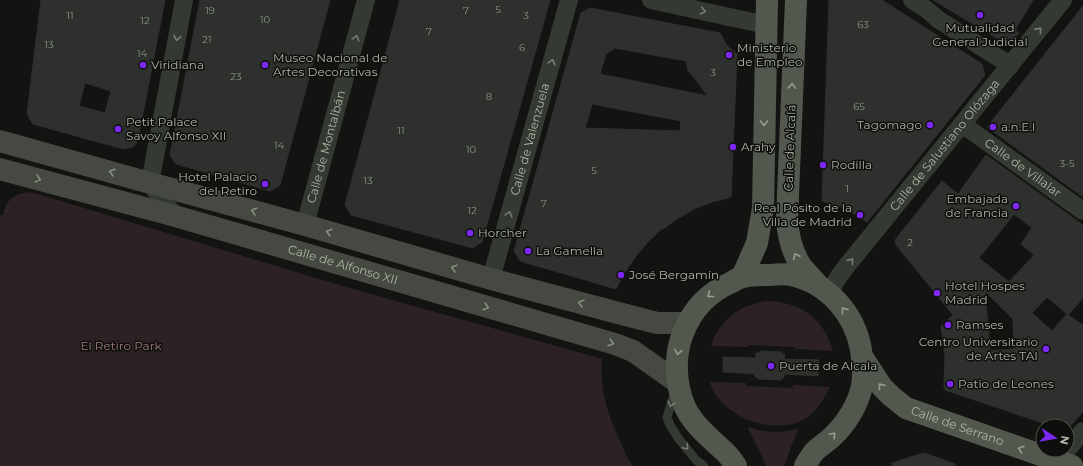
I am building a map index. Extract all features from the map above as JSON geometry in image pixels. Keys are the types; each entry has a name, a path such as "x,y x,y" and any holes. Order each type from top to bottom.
{"main road":[{"path":"742,277 757,242 763,208 767,0"},
{"name":"Calle de Alcalá","path":"796,0 787,219 788,234 794,254 802,266 841,306 853,323 860,340 863,358"},
{"path":"0,141 305,225 491,279 622,314 657,322 687,323"},
{"name":"Calle de Alfonso XII","path":"0,169 175,216 615,344 633,352 677,382"},
{"path":"175,216 191,213 214,216 269,231 305,225"},
{"path":"364,271 378,268 400,271 476,290 491,279"},
{"path":"731,459 698,427 685,407 677,382 677,359 680,342 687,323 697,308 708,296 723,285 742,277 790,274 805,279 824,290"},
{"path":"810,459 833,437 850,416 862,386 864,373 863,358"},
{"name":"Calle de Serrano","path":"863,358 882,387 906,408 1064,459"}],"street":[{"path":"175,216 150,183 184,0"},
{"name":"Calle de Montalbán","path":"305,225 366,0"},
{"name":"Calle de Valenzuela","path":"491,279 569,0"},
{"path":"651,0 766,25"},
{"name":"Calle de Salustiano Olózaga","path":"824,290 839,276 1063,0"},
{"path":"923,3 939,20 1010,66"},
{"name":"Calle de Villalar","path":"962,124 1083,211"},
{"path":"1064,459 1083,431"}],"lane":[{"path":"677,382 667,417 678,438 696,460 704,466"}],"green space":[{"name":"El Retiro Park","path":"31,192 339,285 602,359 601,370 605,402 626,454 633,466 0,466 0,215 3,215 9,201 12,198 20,194"},
{"path":"767,301 790,305 809,314 824,329 833,351 795,349 795,347 748,345 748,347 711,346 719,328 732,315 748,306"},
{"path":"710,382 746,383 746,386 793,388 793,385 830,387 818,407 808,417 795,423 766,425 751,421 725,406 716,395"},
{"path":"749,427 773,432 797,429 798,431 784,466 766,466 748,429"}],"building":[{"path":"41,0 165,0 136,144 132,147 123,149 33,124 27,114","holes":["85,83 111,91 105,113 79,106"]},
{"path":"200,0 330,0 280,185 270,191 176,164 170,155"},
{"path":"400,0 550,0 482,242 473,248 351,215 345,205"},
{"path":"829,0 882,0 982,64 985,75 867,222 844,208 822,201"},
{"name":"Mutualidad General Judicial","path":"933,0 1033,0 1015,30 1019,33 1013,40 1003,42"},
{"path":"1083,6 1083,197 987,127"},
{"path":"590,8 720,33 727,46 737,54 731,197 694,209 663,229 662,228 636,256 616,289 520,261 514,251 581,13","holes":["615,48 686,61 688,70 708,96 600,74 606,54","592,104 681,121 680,131 585,128"]},
{"path":"986,155 1083,225 1083,298 1068,315 1083,325 1083,412 1075,421 1075,418 1035,418 1035,420 945,390 945,355 941,326 953,315 896,245 895,240 942,181 958,194","holes":["1014,214 1032,228 1021,244 1034,255 1009,282 979,258","985,291 1013,319 1014,349 990,351","1047,297 1067,314 1052,331 1032,313"]},
{"name":"Puerta de Alcala","path":"760,351 782,352 782,354 785,354 784,359 819,360 818,376 784,374 784,378 781,378 781,380 758,379 758,377 755,377 755,374 723,372 723,357 756,358 756,353 759,353"},
{"path":"924,453 955,464 955,466 892,466 892,463"}],"place":[{"name":"Mutualidad General Judicial","path":"980,15"},
{"name":"Ministerio de Empleo","path":"729,55"},
{"name":"Viridiana","path":"143,65"},
{"name":"Museo Nacional de Artes Decorativas","path":"265,65"},
{"name":"Tagomago","path":"930,125"},
{"name":"a.n.E.l","path":"993,127"},
{"name":"Petit Palace Savoy Alfonso XII","path":"118,129"},
{"name":"Arahy","path":"733,147"},
{"name":"Rodilla","path":"823,165"},
{"name":"Hotel Palacio del Retiro","path":"265,184"},
{"name":"Embajada de Francia","path":"1016,206"},
{"name":"Real Pósito de la Villa de Madrid","path":"860,215"},
{"name":"Horcher","path":"470,233"},
{"name":"La Gamella","path":"528,251"},
{"name":"José Bergamín","path":"621,275"},
{"name":"Hotel Hospes Madrid","path":"937,293"},
{"name":"Ramses","path":"948,325"},
{"name":"Centro Universitario de Artes TAI","path":"1046,349"},
{"name":"Puerta de Alcala","path":"771,366"},
{"name":"Patio de Leones","path":"950,384"}]}
